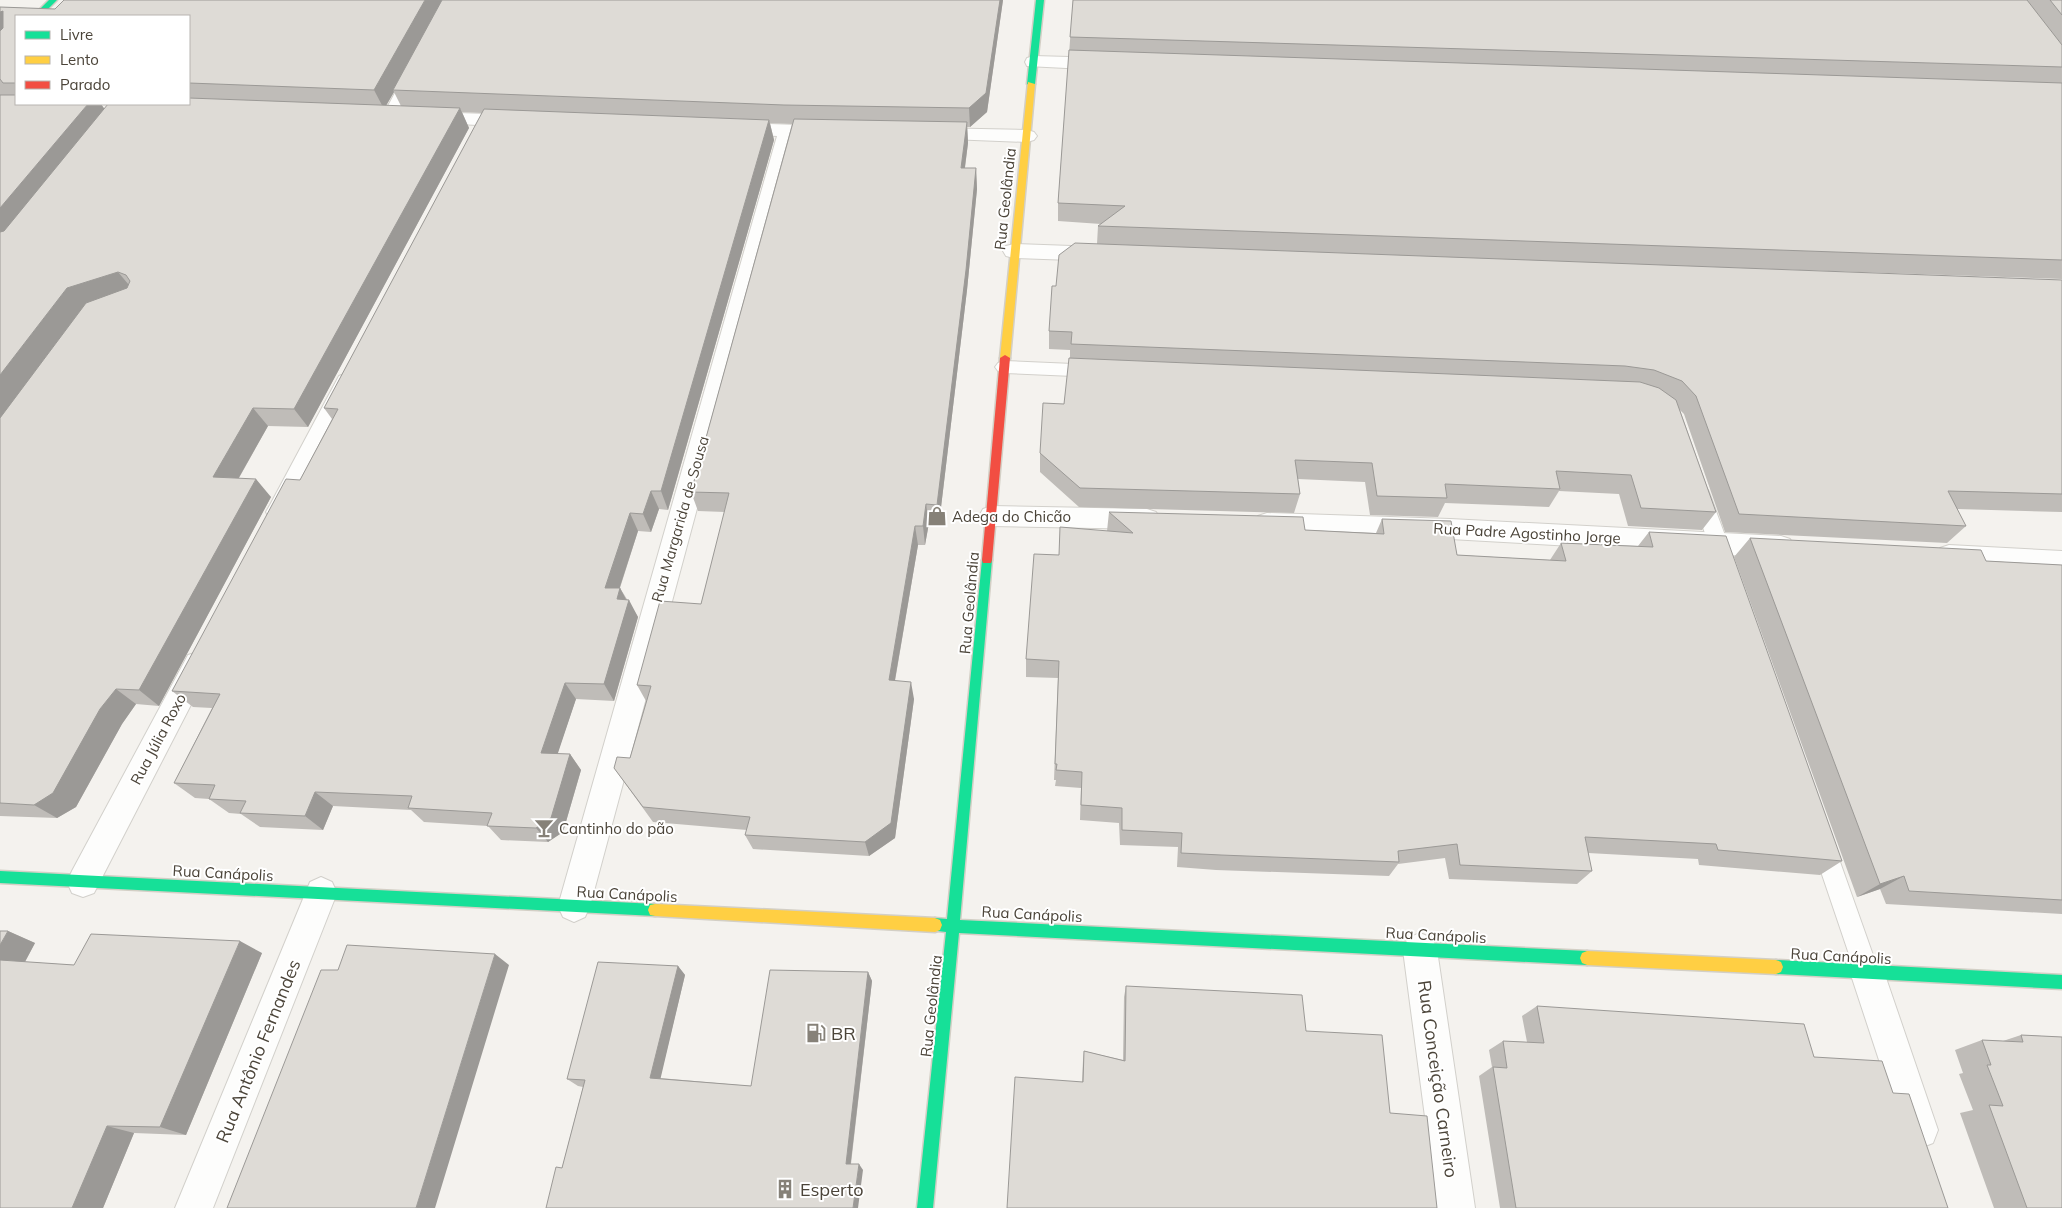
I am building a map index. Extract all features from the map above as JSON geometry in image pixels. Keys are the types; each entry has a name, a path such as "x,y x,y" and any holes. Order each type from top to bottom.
{"street":[{"path":"38,15 53,0"},
{"name":"Rua Geolândia","path":"925,1208 954,926 992,516 1014,251 1040,0"},
{"path":"1034,62 1123,65"},
{"path":"379,117 534,121"},
{"path":"472,146 486,119"},
{"path":"720,129 848,133"},
{"name":"Rua Margarida de Sousa","path":"574,906 649,626 697,464 788,132"},
{"path":"917,134 1026,136"},
{"path":"1014,251 1124,255"},
{"path":"268,531 356,365"},
{"path":"992,516 1168,520"},
{"name":"Rua Padre Agostinho Jorge","path":"1246,522 1450,529 1806,548"},
{"path":"1924,555 2062,562"},
{"name":"Rua Júlia Roxo","path":"83,882 208,645"},
{"name":"Rua Canápolis","path":"0,877 2062,982"},
{"name":"Rua Antônio Fernandes","path":"194,1208 321,893"},
{"name":"Rua Conceição Carneiro","path":"1420,950 1456,1208"},
{"path":"1867,972 1930,1161"}],"lane":[{"path":"379,117 416,67"},
{"path":"1004,367 1111,372"},
{"path":"1696,479 1731,580"},
{"path":"1816,823 1867,972"}],"building":[{"path":"64,0 425,0 374,90 190,83 190,15 15,15 15,83 3,83 0,79 0,31 3,28 3,11 0,12 0,7 55,9"},
{"path":"442,0 1000,0 986,93 969,108 784,105 393,90"},
{"path":"1073,0 2027,0 2062,45 2062,67 1070,37"},
{"path":"2050,0 2062,0 2062,15"},
{"path":"1069,50 2062,83 2062,260 1098,226 1125,206 1058,203"},
{"path":"0,95 15,95 15,105 87,105 0,208"},
{"path":"190,98 460,108 294,409 253,408 213,477 256,479 139,690 116,689 100,709 53,793 34,805 0,803 0,418 86,303 127,288 130,281 126,275 118,272 67,288 0,375 0,232 4,231 107,105 190,105"},
{"path":"484,109 769,120 661,491 651,491 643,514 630,513 605,588 620,588 617,599 629,600 604,684 565,683 541,753 570,754 551,818 536,828 487,826 492,813 408,808 412,796 315,792 305,816 240,813 246,801 209,799 215,785 174,783 220,694 172,691 286,479 300,480 338,409 324,408"},
{"path":"794,119 967,122 961,168 976,168 966,270 937,505 926,504 923,526 915,526 889,680 911,682 891,823 865,842 745,835 750,817 643,807 614,768 617,757 630,758 651,686 637,685 660,601 701,604 729,493 691,492"},
{"path":"1075,243 2062,280 2062,494 1948,491 1966,526 1739,514 1696,396 1682,381 1654,370 1625,366 1071,344 1072,332 1049,331 1052,286 1056,286 1059,255"},
{"path":"1069,358 1640,382 1659,388 1676,400 1716,512 1641,508 1631,475 1556,471 1560,489 1445,484 1447,498 1377,496 1372,463 1295,460 1300,494 1080,488 1040,453 1043,403 1064,404"},
{"path":"1109,512 1303,517 1305,530 1384,534 1382,519 1451,521 1457,555 1566,561 1561,543 1653,547 1649,532 1726,536 1842,861 1718,850 1716,844 1585,837 1592,871 1460,865 1457,844 1398,851 1399,862 1181,853 1182,833 1122,830 1122,808 1081,805 1082,772 1056,770 1059,661 1026,659 1034,554 1059,555 1060,527 1133,533"},
{"path":"1750,538 1981,550 1986,561 2062,565 2062,900 1909,891 1904,876 1880,884"},
{"path":"0,931 8,931 0,945"},
{"path":"91,934 240,941 160,1127 107,1126 72,1208 0,1208 0,960 74,965"},
{"path":"347,945 495,954 416,1208 227,1208 321,970 338,970"},
{"name":"BR","path":"598,962 678,966 650,1078 751,1086 770,970 868,972 846,1164 859,1164 853,1208 546,1208 556,1167 562,1168 585,1080 567,1079"},
{"path":"1126,986 1302,995 1306,1031 1382,1035 1390,1113 1427,1116 1437,1208 1007,1208 1015,1077 1083,1082 1084,1051 1125,1061"},
{"path":"1537,1006 1804,1024 1814,1057 1882,1061 1893,1093 1909,1094 1948,1208 1516,1208 1493,1067 1507,1068 1503,1041 1544,1043"},
{"path":"2021,1035 2062,1037 2062,1208 2027,1208 1989,1105 2003,1106 1987,1065 1991,1065 1982,1040 2023,1042"}],"traffic: fast":[{"path":"38,15 53,0"},
{"path":"1031,84 1040,0"},
{"path":"925,1208 965,807 987,560"},
{"path":"0,877 655,910"},
{"path":"935,925 1587,958"},
{"path":"1776,967 2062,982"}],"traffic: slow":[{"path":"1005,358 1031,84"},
{"path":"655,910 935,925"},
{"path":"1587,958 1776,967"}],"traffic: jam":[{"path":"987,560 1005,358"}],"place":[{"name":"Adega do Chicão","path":"937,516"},
{"name":"Cantinho do pão","path":"544,828"},
{"name":"BR","path":"816,1033"},
{"name":"Esperto","path":"785,1189"}]}
